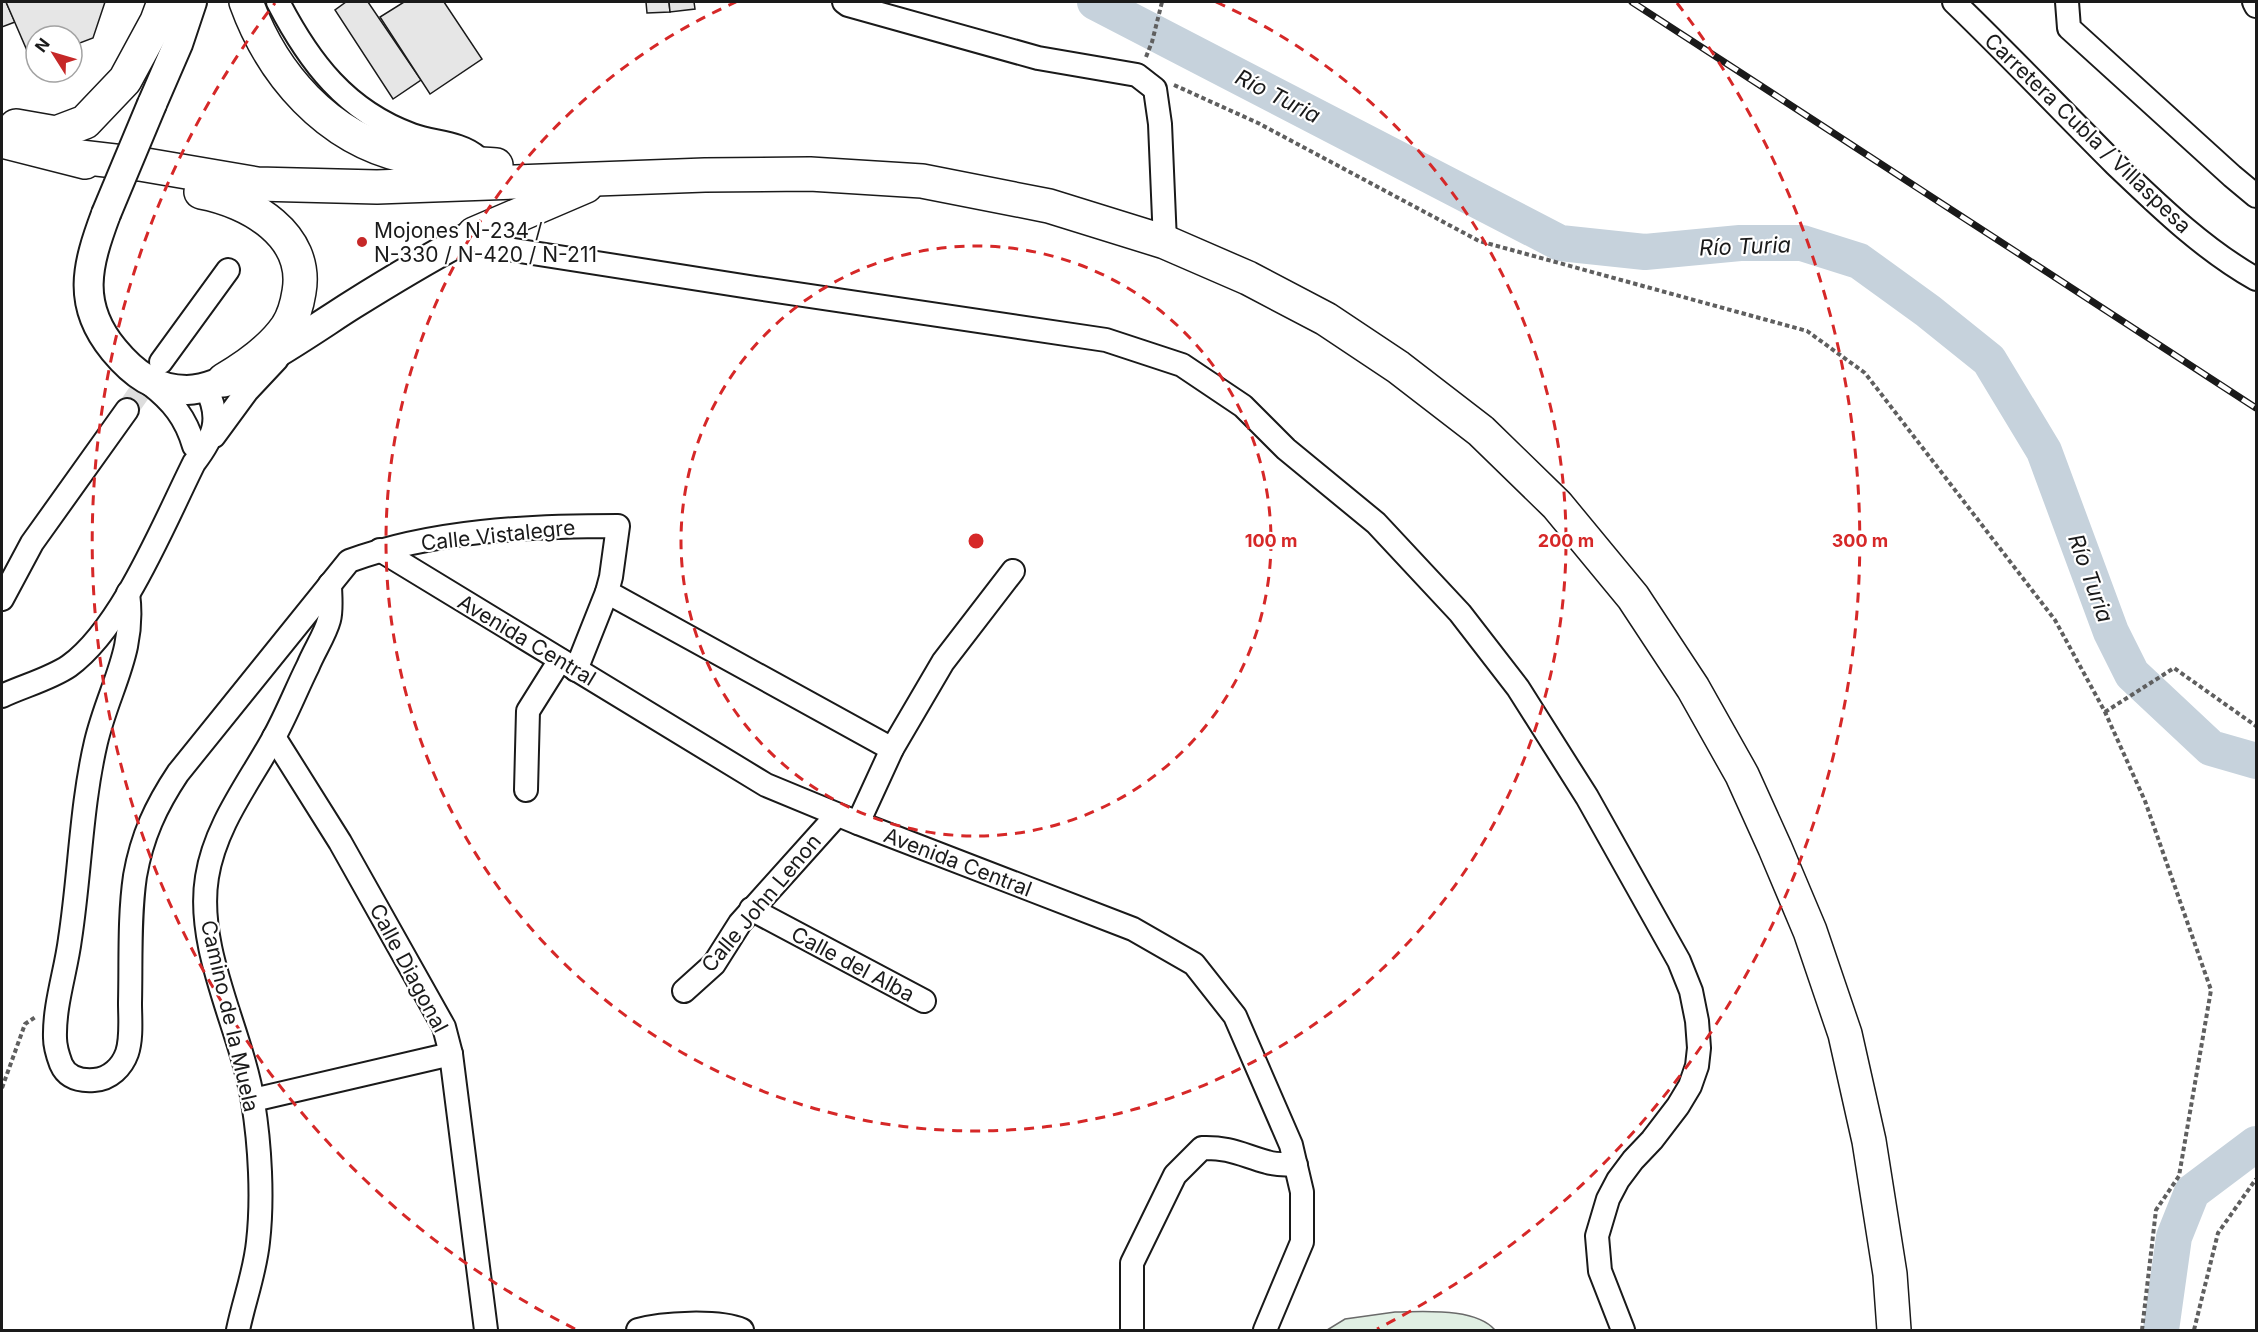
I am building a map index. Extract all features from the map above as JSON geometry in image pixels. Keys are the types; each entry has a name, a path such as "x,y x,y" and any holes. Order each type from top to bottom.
{"highway":[{"path":"2,123 56,133 85,122 125,80 157,21 164,2"},
{"path":"246,2 259,37 285,76 314,107 344,130 383,150 405,156 518,167 549,181"},
{"path":"2,141 63,155 163,187 204,192 231,199 263,217 287,239 301,270 294,315 287,327 266,351 250,364 215,384"},
{"path":"63,155 257,184 377,187 604,178 810,174 922,181 1049,206 1165,242 1248,278 1326,319 1398,367 1481,431 1549,497 1633,597 1693,688 1742,775 1810,931 1845,1034 1867,1131 1890,1274 1894,1330"},
{"path":"474,234 604,178"}],"main road":[{"path":"192,2 178,44 106,214 88,269 87,291 97,324 106,340 126,364 150,369 155,385 170,389 215,384 256,365 428,259 474,234"}],"street":[{"path":"278,2 296,36 317,67 348,98 392,126 422,139 466,149 484,164"},
{"path":"844,2 883,16 1038,58 1137,75 1155,89 1160,123 1165,242"},
{"name":"Carretera Cubla / Villaspesa","path":"1954,2 2097,146 2168,213 2196,238 2256,279"},
{"path":"2067,2 2069,28 2256,196"},
{"path":"2254,2 2256,6"},
{"path":"474,234 479,241 488,246 1106,340 1182,365 1243,406 1286,449 1376,523 1460,613 1518,688 1587,797 1678,960 1691,991 1699,1048 1697,1066 1690,1086 1652,1140 1618,1180 1608,1199 1597,1236 1600,1271 1623,1330"},
{"path":"198,452 180,412 166,396 150,369 228,270"},
{"path":"198,452 272,364 300,338"},
{"path":"2,696 51,676 81,657 97,640 128,593 198,452 214,429 215,384"},
{"path":"2,598 32,543 127,410"},
{"name":"Calle Vistalegre","path":"128,593 131,614 130,632 126,654 94,752 71,938 59,1000 55,1038 62,1066 69,1076 82,1081 104,1079 119,1066 127,1053 135,877 150,820 178,773 349,561 380,550 462,534 556,526 618,526 607,592"},
{"name":"Avenida Central","path":"380,550 766,785 847,819 1133,929 1194,964 1234,1016 1291,1145 1302,1192 1302,1242 1266,1330"},
{"name":"Calle John Lenon","path":"684,991 714,964 751,909 847,819 892,749 943,662 1013,571"},
{"name":"Camino de la Muela","path":"238,1330 253,1274 258,1241 259,1167 253,1100 217,974 204,900 207,876 216,842 230,812 274,737 329,620 330,584"},
{"path":"526,790 528,711 568,665 607,592 892,749"},
{"name":"Calle Diagonal","path":"274,737 340,842 444,1027 451,1054 486,1330"},
{"name":"Calle del Alba","path":"751,909 924,1002"},
{"path":"253,1100 451,1054"},
{"path":"1132,1330 1132,1263 1175,1175 1202,1148 1241,1152 1268,1162 1296,1166"},
{"path":"638,1330 682,1324 733,1326 742,1330"}],"path":[{"path":"1152,42 1162,2"},
{"path":"1137,75 1178,86 1258,123 1479,240 1807,331 1865,372 2055,620 2105,712 2145,801 2211,990 2179,1176 2156,1210 2142,1330"},
{"path":"2105,712 2174,668 2256,726"},
{"path":"2248,720 2256,720"},
{"path":"2,1088 25,1024 59,1000"},
{"path":"2194,1330 2218,1233 2256,1179"}],"green space":[{"path":"1395,1312 1462,1314 1475,1317 1495,1330 1327,1330 1345,1319"}],"building":[{"path":"2,2 6,2 15,22 2,27"},
{"path":"6,2 105,2 93,38 84,41 84,24 24,24 24,44"},
{"path":"346,2 368,2 421,80 393,99 335,10"},
{"path":"404,2 444,2 482,59 430,94 380,17"},
{"path":"646,2 669,2 670,12 647,13"},
{"path":"669,2 694,2 695,9 670,12"}],"waterway":[{"name":"Río Turia","path":"1095,2 1560,243 1645,252 1740,243 1802,243 1859,261 1928,311 1989,360 2044,451 2111,632 2132,674 2211,748 2256,761"},
{"name":"Río Turia","path":"2161,1330 2174,1237 2192,1192 2256,1144"}],"tunnel":[{"path":"127,410 157,367"}],"railway":[{"path":"1632,2 2256,408"}],"place":[{"name":"Mojones N-234 / N-330 / N-420 / N-211","path":"362,242"}]}
